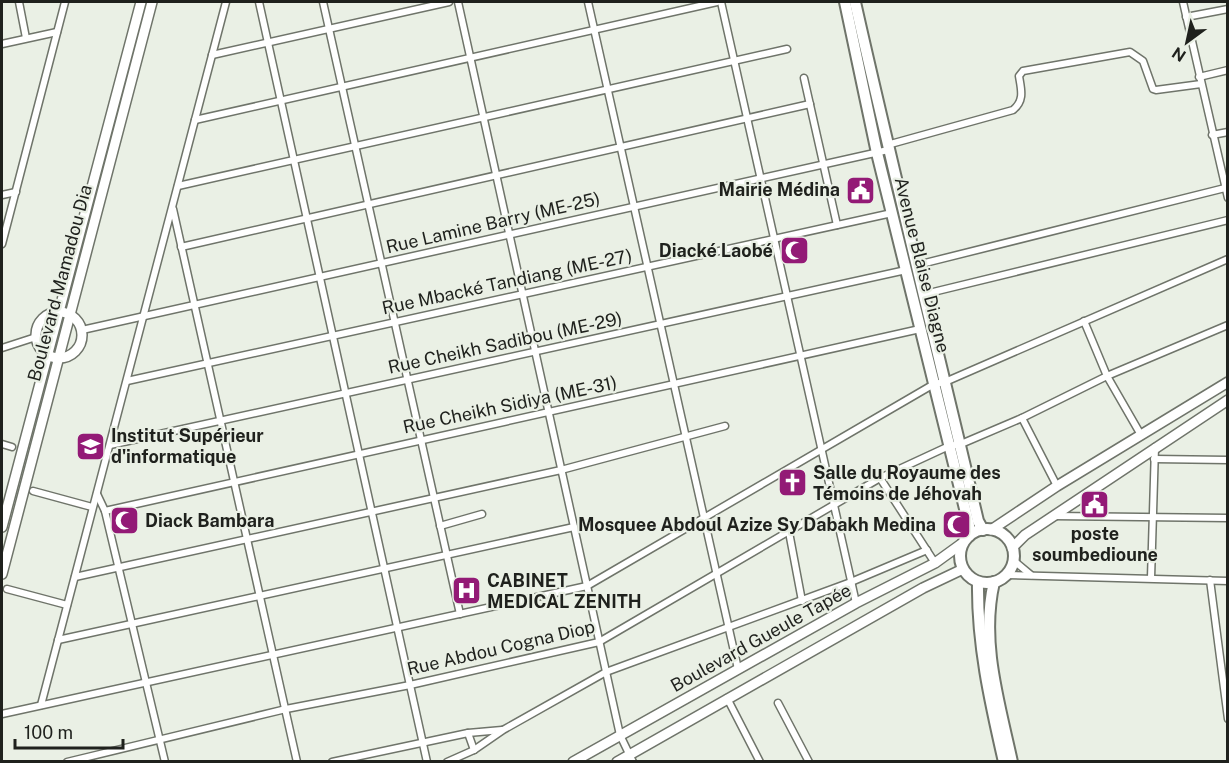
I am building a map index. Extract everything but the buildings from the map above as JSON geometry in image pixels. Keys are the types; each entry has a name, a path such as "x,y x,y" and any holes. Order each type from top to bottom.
{"main road":[{"name":"Avenue Blaise Diagne","path":"845,2 912,267 920,329 961,444 969,525 966,539"},
{"name":"Avenue Blaise Diagne","path":"855,2 884,149 892,213 912,267 925,294 949,447 967,497 978,521 987,530"},
{"path":"987,530 1004,536 1012,548 1013,560 1006,575 994,582 978,582 969,577 963,569 960,554 966,539 987,530"},
{"path":"978,582 977,613 981,654 1004,762"},
{"path":"994,582 988,612 990,646 1012,762"}],"street":[{"path":"19,2 27,38"},
{"path":"2,244 65,2"},
{"name":"Boulevard Mamadou Dia","path":"2,527 141,2"},
{"name":"Boulevard Mamadou Dia","path":"2,574 152,2"},
{"path":"40,705 226,2"},
{"path":"259,2 427,762"},
{"path":"323,2 460,614"},
{"path":"212,55 449,2"},
{"path":"458,2 620,735 630,758"},
{"path":"588,2 738,669"},
{"path":"195,120 717,2"},
{"path":"721,2 856,603"},
{"path":"1183,2 1227,193"},
{"path":"1186,17 1227,9"},
{"path":"2,44 57,32"},
{"path":"177,186 787,49"},
{"name":"Rue Lamine Barry (ME-25)","path":"82,330 884,149 1013,110 1021,103 1019,76 1023,71 1130,52 1143,61 1153,89 1200,81"},
{"path":"1200,81 1227,70"},
{"path":"804,78 837,225"},
{"path":"181,247 810,104"},
{"path":"1212,135 1227,132"},
{"path":"2,195 16,192"},
{"name":"Rue Cheikh Sadibou (ME-29)","path":"110,446 788,296 1227,193"},
{"path":"172,206 297,762"},
{"name":"Rue Mbacké Tandiang (ME-27)","path":"127,381 892,213"},
{"path":"925,294 1227,220"},
{"path":"2,714 587,586 940,383 1227,259"},
{"path":"59,311 69,314 77,320 82,330 82,341 76,351 68,357 57,358 47,355 38,346 37,328 42,319 49,314 59,311"},
{"path":"1084,321 1107,376 1141,435"},
{"name":"Rue Abdou Cogna Diop","path":"66,762 285,710 410,685 599,642 880,478 1022,418 1107,376 1227,325"},
{"name":"Rue Cheikh Sidiya (ME-31)","path":"105,511 920,329"},
{"path":"4,348 36,337"},
{"path":"987,530 1227,382"},
{"path":"1012,548 1024,535 1227,400"},
{"path":"1022,418 1057,486"},
{"path":"75,577 561,470 725,426"},
{"path":"2,444 12,447"},
{"path":"1151,578 1155,447"},
{"path":"1154,459 1227,460"},
{"path":"880,478 935,563"},
{"path":"33,491 92,507"},
{"path":"97,494 105,511 165,762"},
{"path":"440,526 482,514"},
{"path":"1053,516 1227,518"},
{"path":"58,640 574,527"},
{"path":"789,532 802,601"},
{"name":"Boulevard Gueule Tapée","path":"573,762 856,603 935,563 966,539"},
{"path":"447,762 474,750 503,730 606,672 852,582 927,550"},
{"path":"1013,560 1031,575"},
{"name":"Boulevard Gueule Tapée","path":"617,762 630,758 727,698 923,588 963,569"},
{"path":"1006,575 1227,580"},
{"path":"1210,580 1227,719"},
{"path":"7,589 67,605"},
{"path":"1218,643 1227,643"},
{"path":"727,698 760,762"},
{"path":"778,703 809,762"},
{"path":"332,762 468,733 503,730"},
{"path":"468,733 474,750"}],"place":[{"name":"Mairie Médina","path":"861,190"},
{"name":"Diacké Laobé","path":"794,251"},
{"name":"Institut Supérieur d'informatique","path":"90,446"},
{"name":"Salle du Royaume des Témoins de Jéhovah","path":"792,483"},
{"name":"poste soumbedioune","path":"1095,505"},
{"name":"Diack Bambara","path":"124,521"},
{"name":"Mosquee Abdoul Azize Sy Dabakh Medina","path":"957,525"},
{"name":"CABINET MEDICAL ZENITH","path":"466,591"}]}
